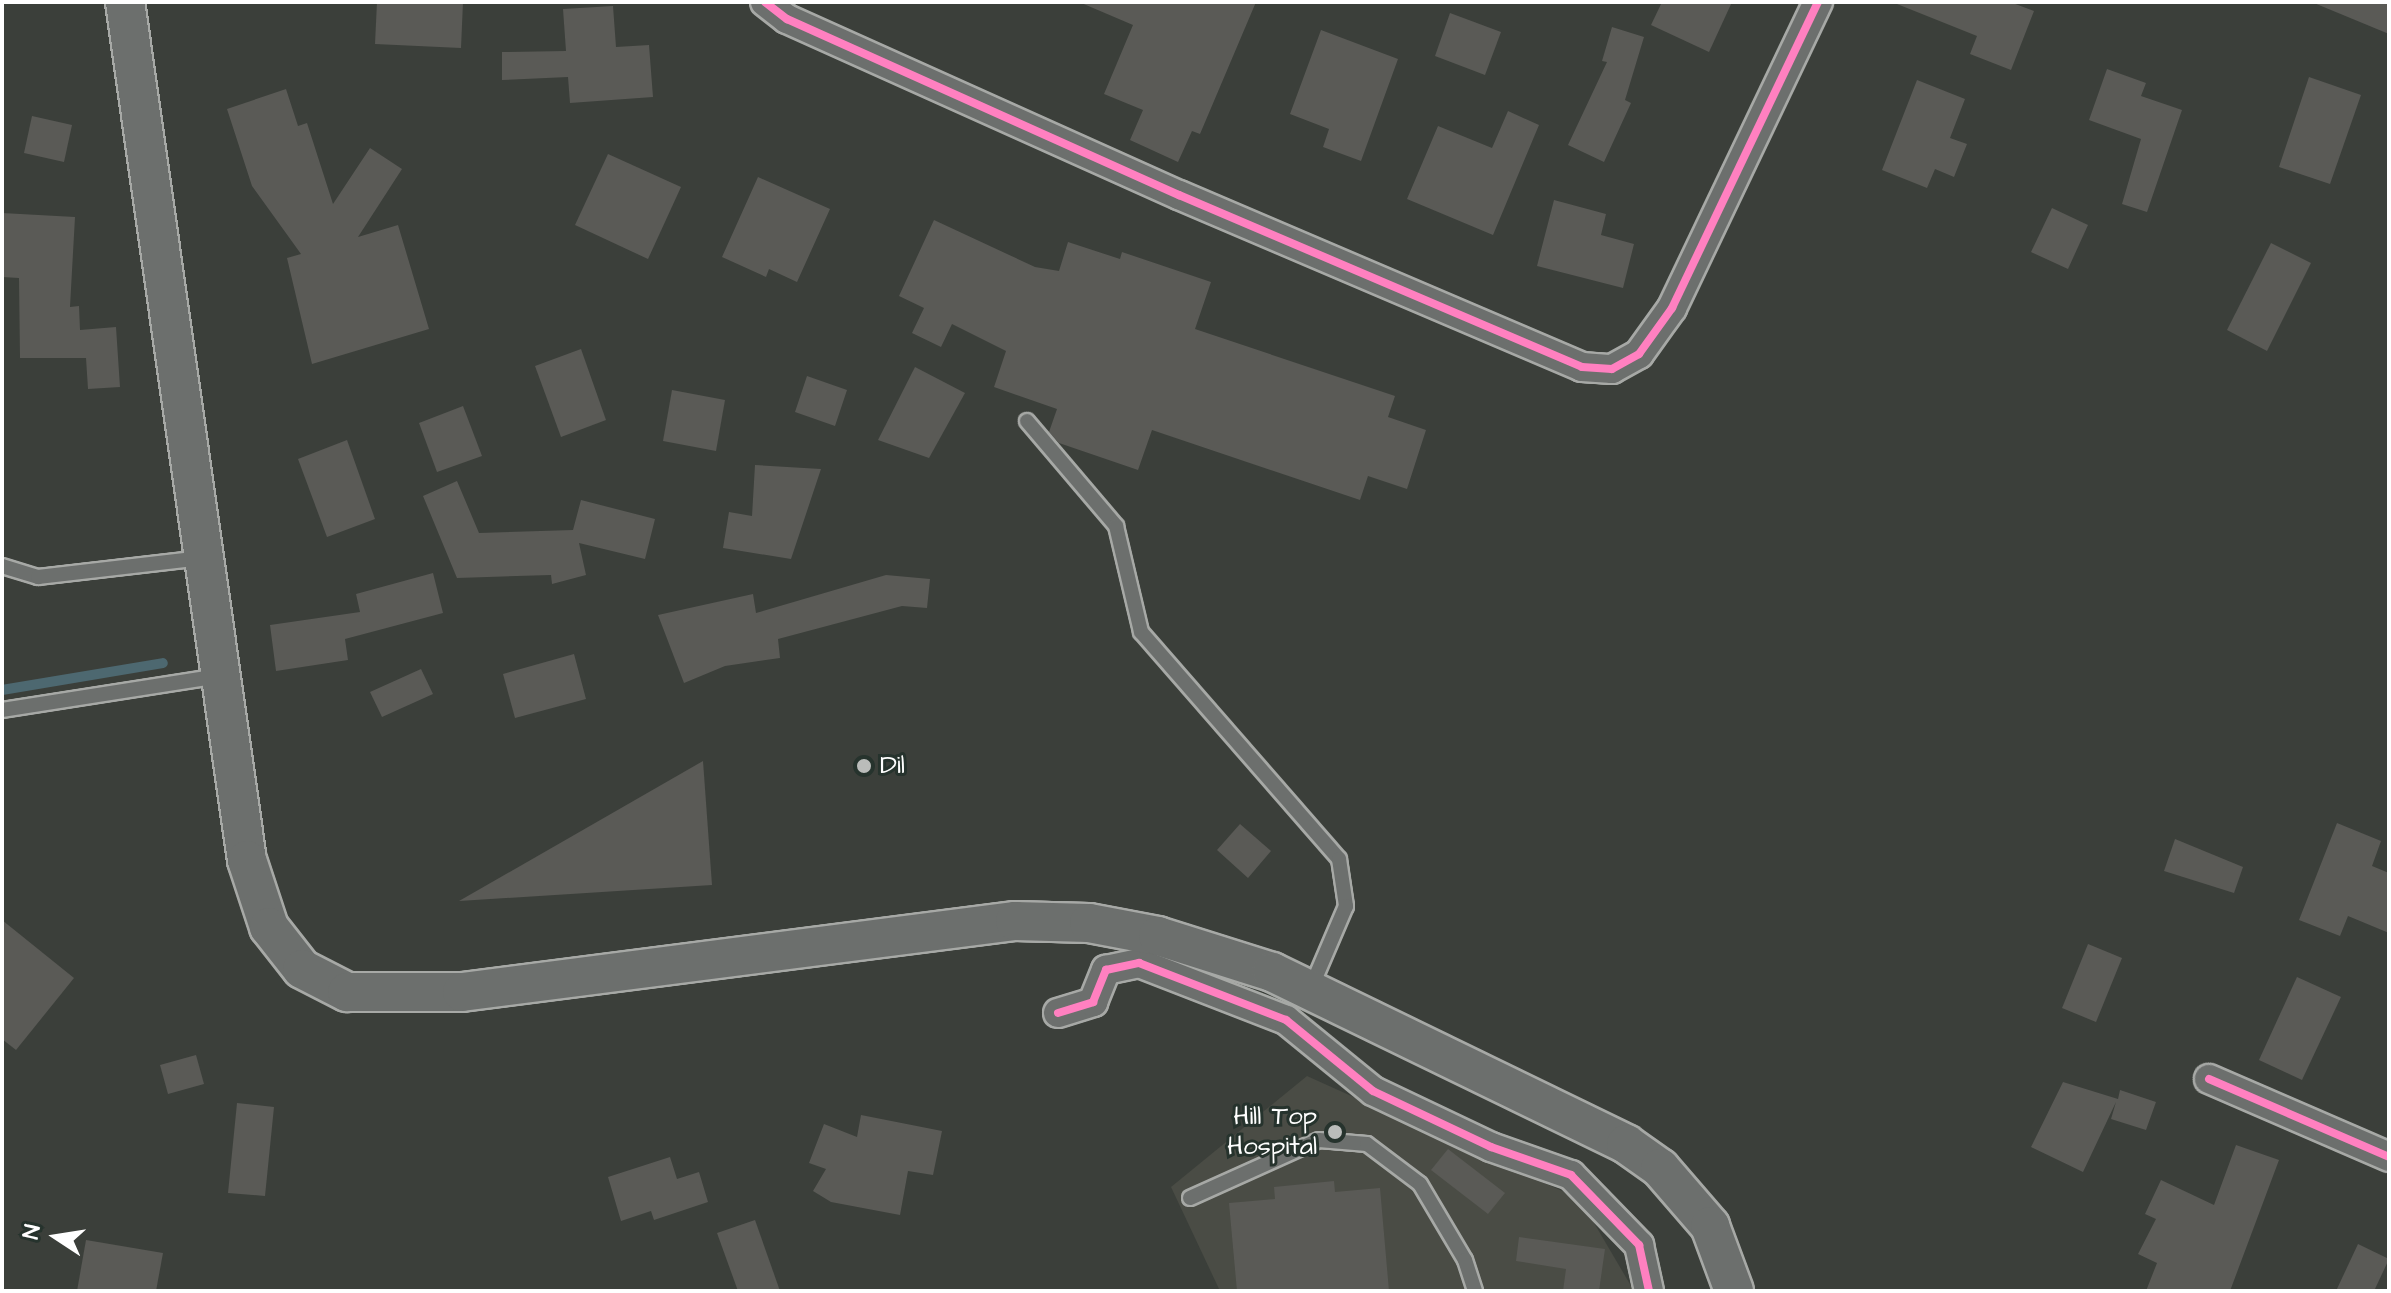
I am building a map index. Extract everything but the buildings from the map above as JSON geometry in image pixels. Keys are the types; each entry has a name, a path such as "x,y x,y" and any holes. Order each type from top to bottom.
{"main road":[{"path":"125,2 247,860 269,927 302,969 347,992 462,992 1015,921 1089,923 1158,936 1309,990 1454,1056 1660,1168 1710,1226 1734,1291"}],"street":[{"path":"765,2 787,19 1179,195 1582,367 1612,369 1639,354 1672,308 1818,2"},
{"path":"1058,1013 1093,1002 1106,970 1139,963 1286,1020 1373,1091 1491,1147 1571,1175 1639,1245 1649,1291"},
{"path":"2209,1079 2389,1157"}],"lane":[{"path":"1027,421 1116,526 1141,632 1339,859 1346,906 1309,990"},
{"path":"2,566 38,577 204,558"},
{"path":"2,710 220,676"},
{"path":"1190,1198 1319,1140 1367,1144 1420,1184 1465,1260 1475,1291"}],"shaded area":[{"name":"Hill Top Hospital","path":"1307,1076 1580,1199 1634,1291 1220,1291 1171,1187"}],"waterway":[{"path":"2,690 163,663"}],"cycle path":[{"path":"765,2 787,19 1179,195 1582,367 1612,369 1639,354 1672,308 1818,2"},
{"path":"1058,1013 1093,1002 1106,970 1139,963 1286,1020 1373,1091 1491,1147 1571,1175 1639,1245 1649,1291"},
{"path":"2209,1079 2389,1157"}],"place":[{"name":"Dil","path":"864,766"},
{"name":"Hill Top Hospital","path":"1335,1132"}]}
